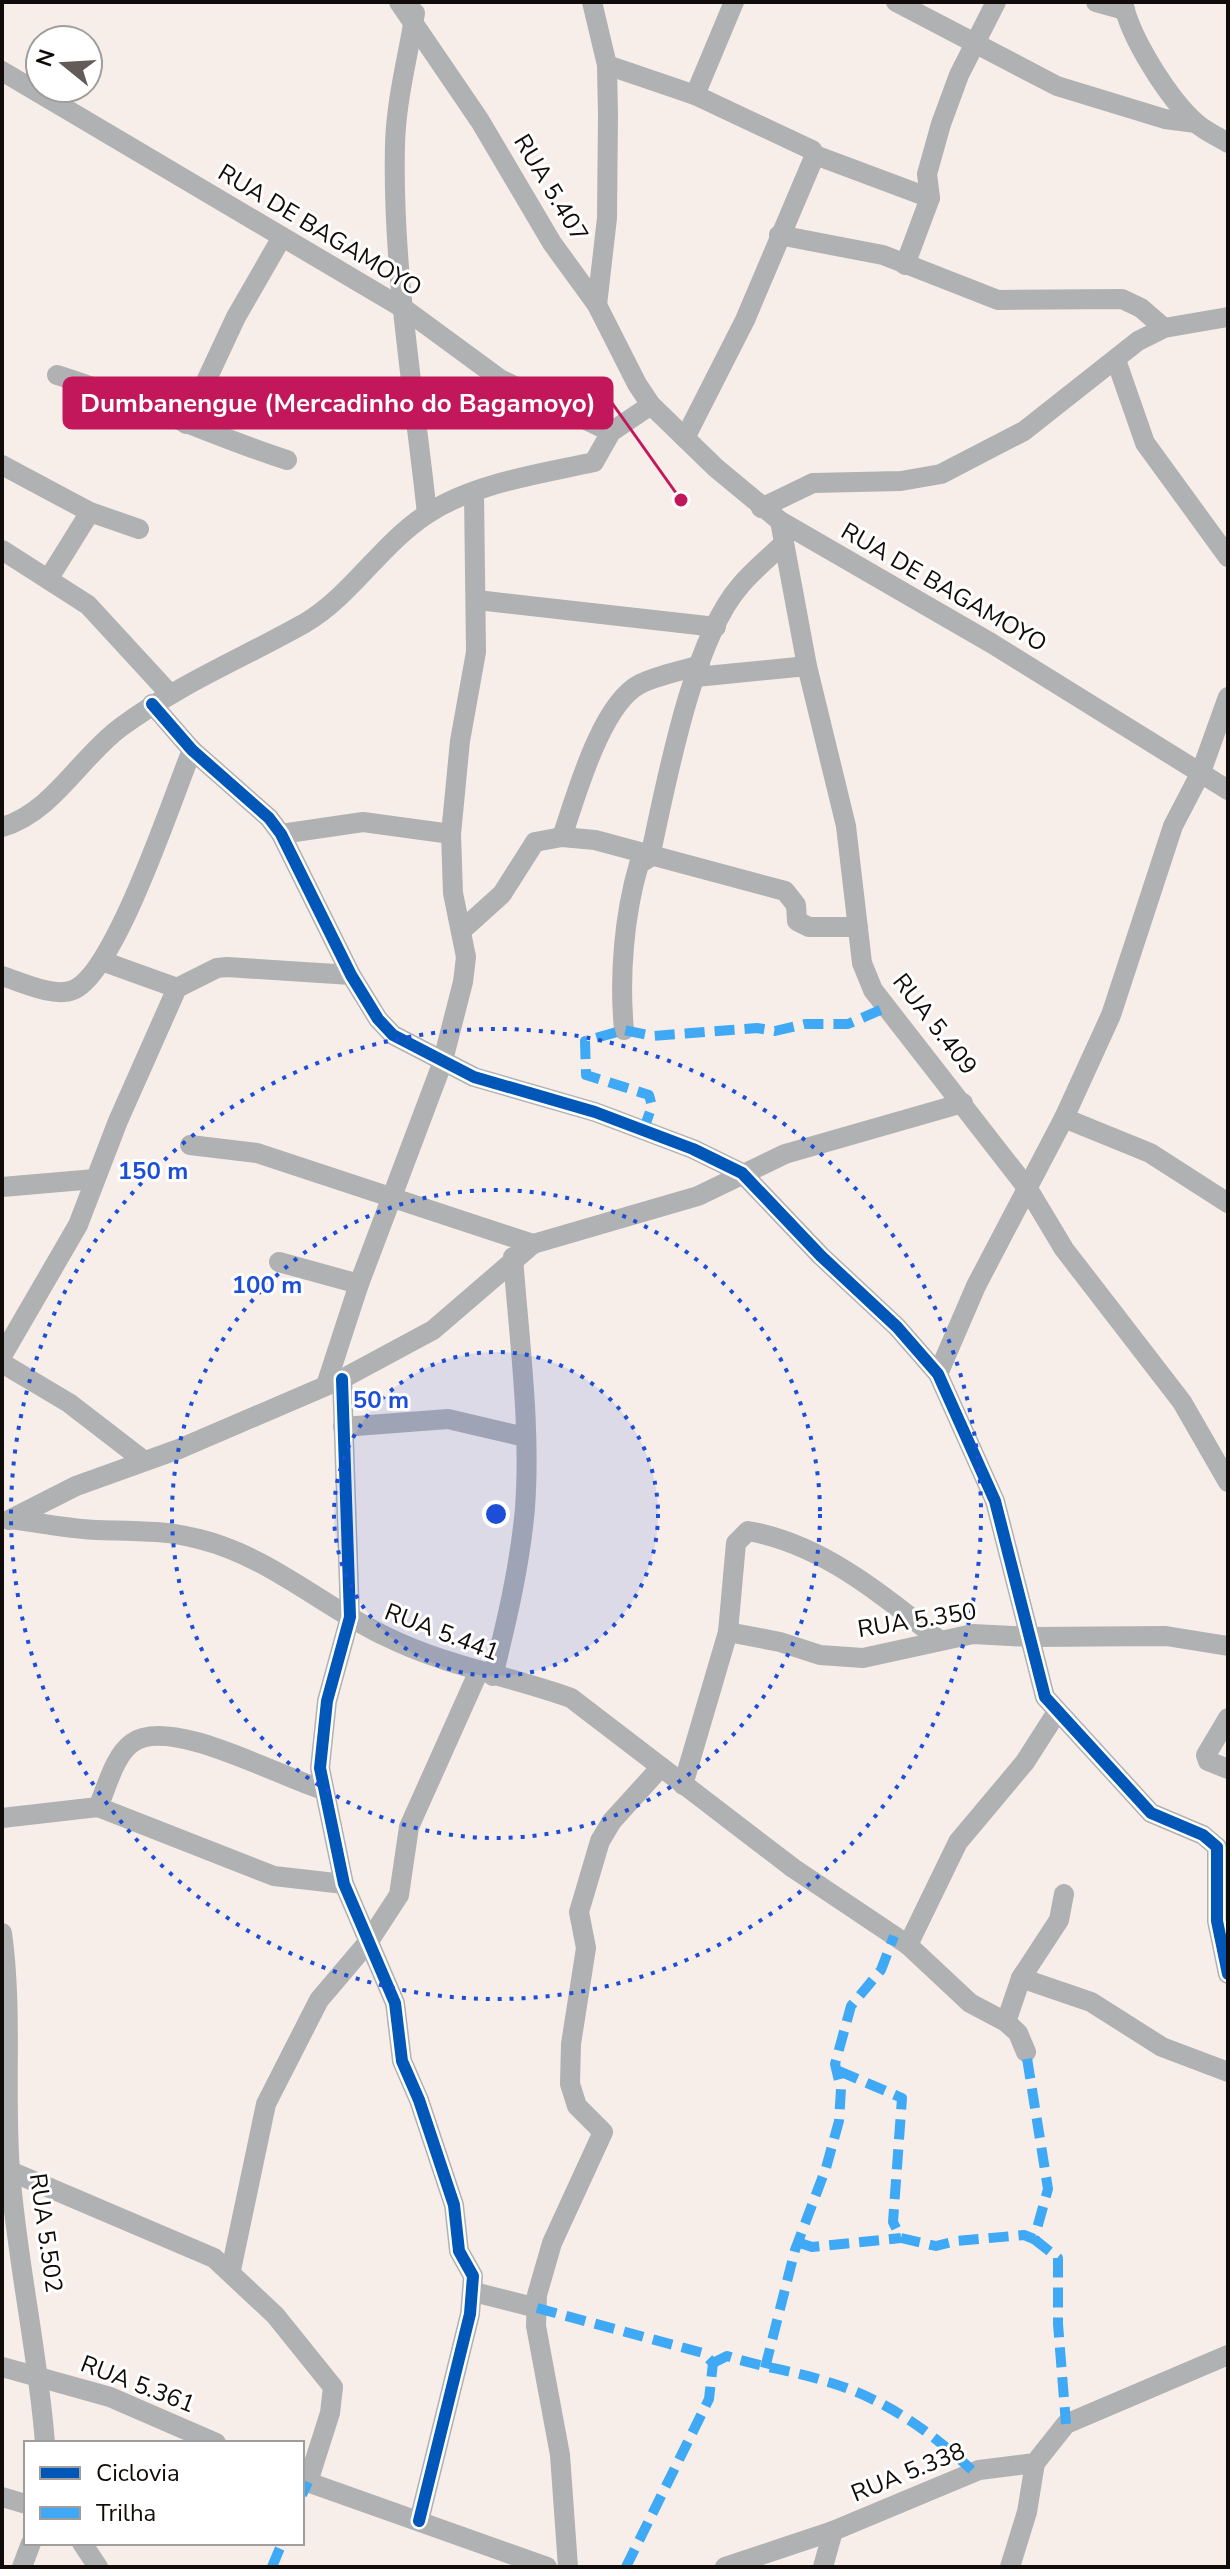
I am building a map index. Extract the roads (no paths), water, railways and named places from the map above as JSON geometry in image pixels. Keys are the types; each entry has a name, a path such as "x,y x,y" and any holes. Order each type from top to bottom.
{"street":[{"name":"RUA 5.407","path":"399,2 415,12 552,243 597,305 651,405"},
{"path":"592,2 607,65 607,218 597,305"},
{"path":"695,95 734,2"},
{"path":"896,2 1057,86 1165,119 1196,123"},
{"path":"905,265 930,198 926,181 937,137 959,75 996,2"},
{"path":"1096,2 1124,6 1137,42 1196,123 1228,143"},
{"path":"415,12 395,143 396,257 406,310 427,514"},
{"path":"607,65 695,95 812,150 815,155 930,198"},
{"name":"RUA DE BAGAMOYO","path":"2,71 406,310 500,379 611,432"},
{"path":"685,438 745,320 815,155"},
{"path":"779,235 846,246 905,265 982,296 1012,303 1122,299 1141,308 1164,328"},
{"path":"186,424 236,317 282,237"},
{"path":"761,508 813,483 901,481 941,474 1024,431 1138,341 1164,328 1228,317"},
{"path":"1116,360 1145,443 1228,557"},
{"path":"57,375 126,396 186,424 287,460"},
{"path":"2,827 31,816 115,731 160,699 307,622 331,604 427,514 474,493 594,462 611,432 651,405"},
{"name":"RUA DE BAGAMOYO","path":"651,405 761,508 780,521 991,643 1228,790"},
{"path":"2,465 90,512 139,529"},
{"path":"419,2521 474,2292 473,2276 459,2251 454,2205 419,2100 402,2061 395,2003 344,1884 324,1790 320,1746 327,1701 350,1617 343,1427 334,1382 359,1284 442,1064 463,982 466,957 453,893 451,834 460,741 476,652 474,493"},
{"path":"49,578 90,512"},
{"name":"RUA 5.409","path":"780,521 807,666 846,826 862,963 873,990 890,1016 963,1103 1028,1189 1080,1271 1182,1402 1228,1482"},
{"path":"624,1030 620,987 627,946 626,906 639,864 650,857 698,671 716,627 739,587 784,543"},
{"path":"2,550 88,605 160,699 192,750 269,818 281,834 351,975 378,1019 393,1035 442,1064 532,1096 595,1112 693,1149 742,1173 821,1256 897,1327 938,1374 995,1501 1045,1697 1151,1813 1203,1835 1217,1847 1217,1921 1228,1974"},
{"path":"477,600 716,627"},
{"path":"562,837 602,731 616,705 640,684 698,671 807,666"},
{"path":"938,1374 976,1286 1064,1118 1111,1015 1173,826 1201,772 1228,697"},
{"path":"2,976 56,991 72,991 95,973 127,913 192,750"},
{"path":"281,834 363,822 451,834"},
{"path":"461,931 502,894 535,842 562,837 595,840 785,891 796,905 797,921 809,927 858,927"},
{"path":"102,961 177,988 227,967 351,975"},
{"path":"2,1356 74,1232 177,988"},
{"path":"7,1520 76,1486 179,1449 334,1382 433,1330 513,1257 533,1244 698,1196 742,1173 850,1133 963,1103"},
{"path":"1064,1118 1150,1153 1228,1203"},
{"path":"190,1145 257,1153 533,1244"},
{"path":"2,1187 95,1179"},
{"path":"231,2270 266,2104 319,2000 369,1941 399,1895 409,1827 486,1675 514,1591 525,1506 525,1437 513,1257"},
{"path":"279,1262 359,1284"},
{"path":"2,1363 69,1403 143,1460"},
{"path":"343,1427 448,1419 525,1437"},
{"name":"RUA 5.441","path":"7,1520 95,1530 164,1532 201,1539 273,1570 387,1637 486,1675 571,1698 793,1868 908,1945 970,2003 1006,2022 1018,2033 1026,2052"},
{"path":"683,1785 728,1632 736,1543 748,1531 771,1535 808,1549 901,1609 938,1639"},
{"name":"RUA 5.350","path":"728,1632 766,1639 820,1655 863,1658 903,1651 938,1639 973,1634 1030,1637 1166,1636 1228,1646"},
{"path":"908,1945 958,1842 1025,1762 1057,1712"},
{"path":"1228,1718 1206,1755 1208,1761 1228,1769"},
{"path":"98,1807 122,1752 142,1737 188,1739 285,1779 324,1790"},
{"path":"568,2567 560,2455 536,2326 537,2308 552,2243 603,2132 577,2106 570,2084 571,2044 586,1948 579,1912 600,1841 612,1821 661,1767"},
{"path":"2,1818 98,1807 274,1876 344,1884"},
{"path":"1006,2022 1021,1978 1059,1920 1064,1894"},
{"name":"RUA 5.502","path":"2,1933 8,1972 10,2171 40,2375 45,2441"},
{"path":"1021,1978 1091,2002 1162,2047 1228,2072"},
{"path":"10,2171 214,2258 231,2270 275,2315 333,2387 330,2413 305,2481 547,2567"},
{"path":"474,2292 537,2308"},
{"path":"1010,2567 1027,2512 1035,2463 1066,2424 1228,2355"},
{"name":"RUA 5.361","path":"2,2367 40,2375 110,2397 211,2441"},
{"name":"RUA 5.338","path":"725,2567 833,2531 979,2470 1035,2463"},
{"path":"2,2497 24,2503"},
{"path":"823,2567 833,2531"},
{"path":"22,2567 30,2545"},
{"path":"83,2545 98,2567"}],"place":[{"name":"Dumbanengue (Mercadinho do Bagamoyo)","path":"681,500"}]}
